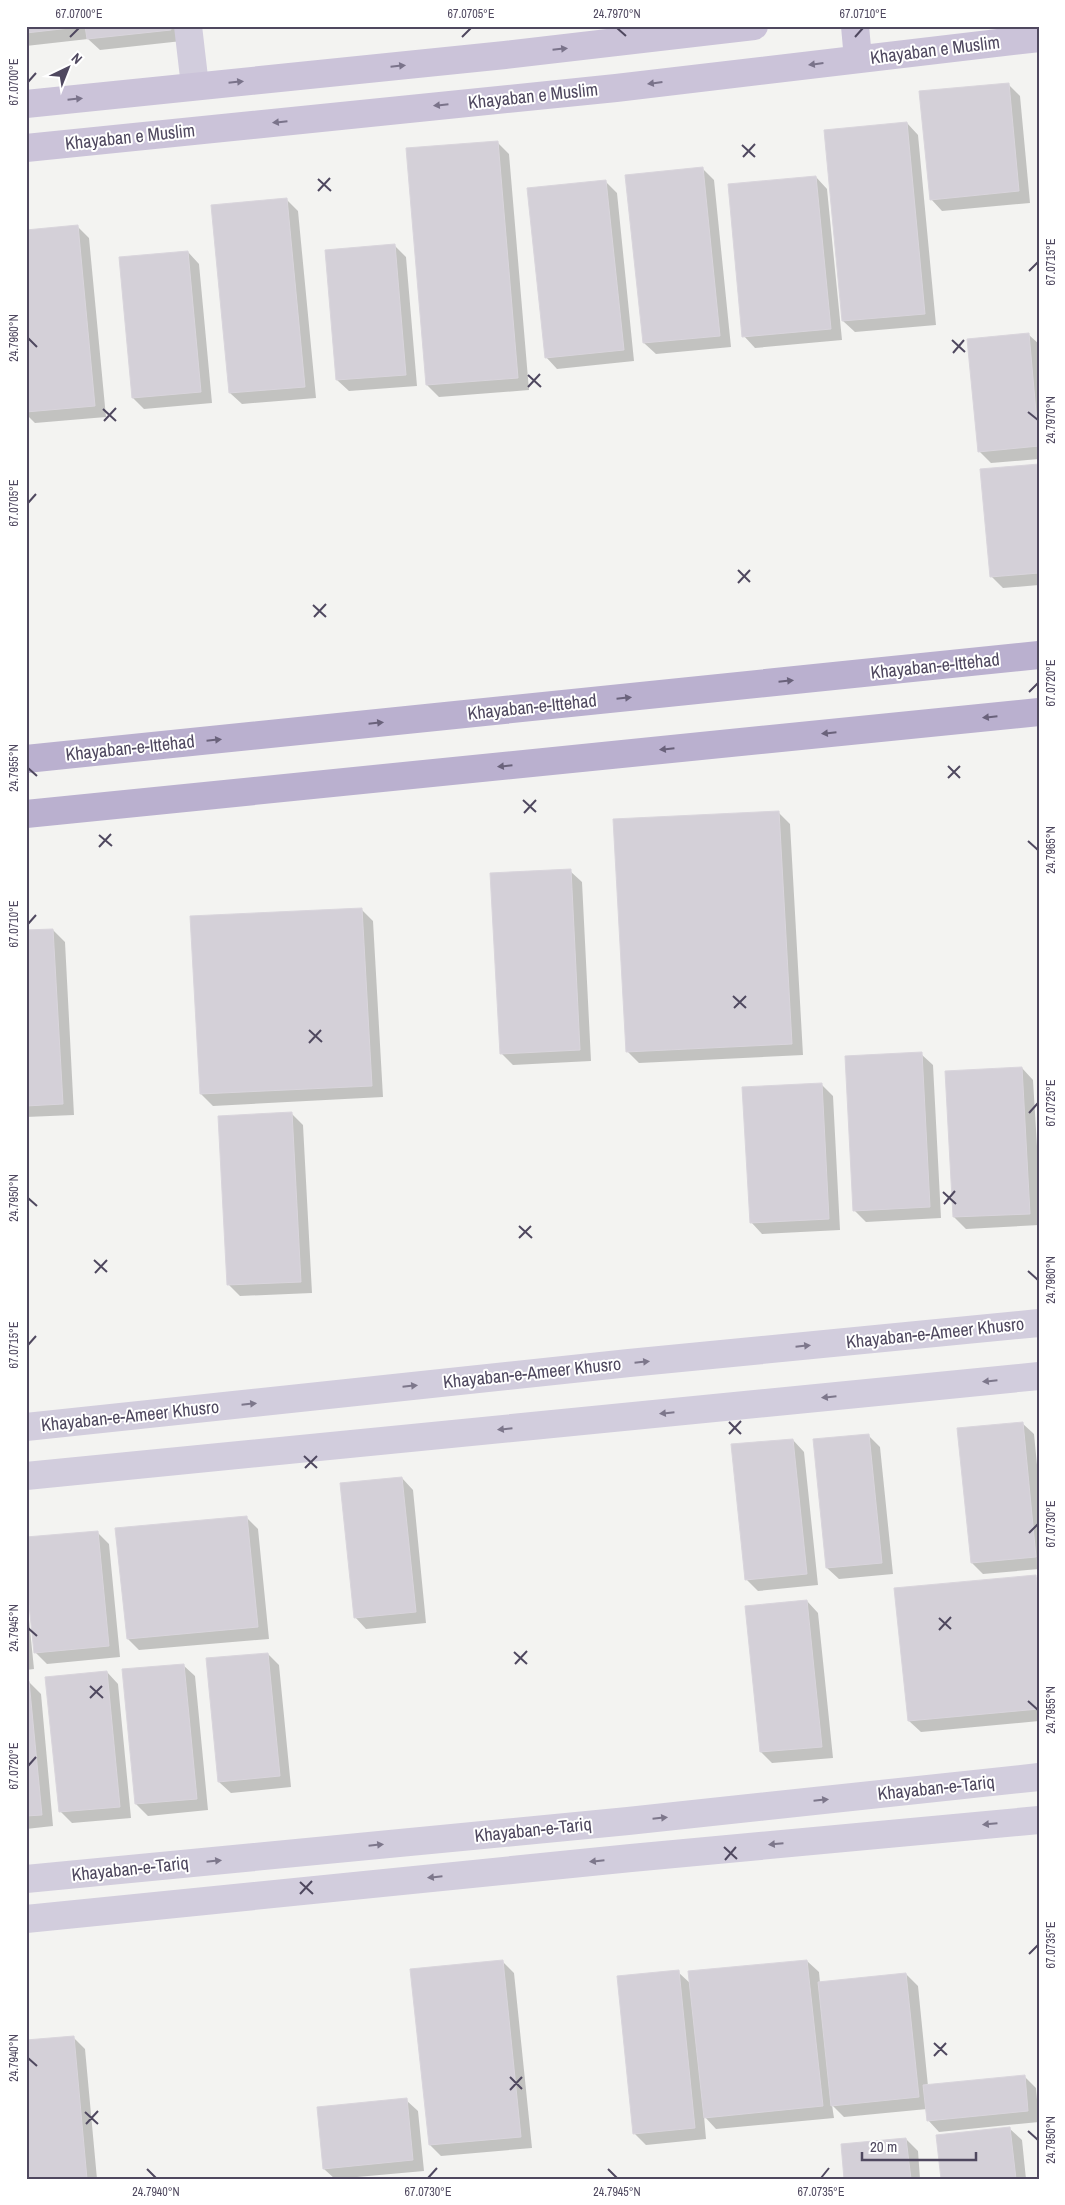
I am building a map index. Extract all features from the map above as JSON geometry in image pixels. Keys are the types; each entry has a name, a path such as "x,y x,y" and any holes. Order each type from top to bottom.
{"main road":[{"name":"Khayaban-e-Ittehad","path":"26,759 1039,655"},
{"path":"26,814 1039,712"}],"street":[{"path":"188,26 195,86"},
{"path":"26,104 504,56 612,35 754,26"},
{"path":"855,26 858,59"},
{"name":"Khayaban e Muslim","path":"26,148 510,98 1038,38"},
{"path":"504,56 510,98"},
{"name":"Khayaban-e-Ameer Khusro","path":"26,1427 629,1363 1039,1323"},
{"path":"26,1476 1039,1376"},
{"name":"Khayaban-e-Tariq","path":"26,1879 628,1821 1039,1777"},
{"path":"26,1919 631,1858 1039,1820"},
{"path":"628,1821 631,1858"}],"building":[{"path":"26,26 79,26 79,27 26,33"},
{"path":"85,26 170,26 171,30 87,39"},
{"path":"1009,83 1019,191 930,200 919,91"},
{"path":"907,122 925,314 842,321 824,130"},
{"path":"498,141 518,378 426,385 406,148"},
{"path":"703,167 720,336 643,343 625,175"},
{"path":"816,176 831,329 742,337 728,184"},
{"path":"606,180 624,350 545,358 527,188"},
{"path":"287,198 305,387 229,393 211,205"},
{"path":"78,225 95,406 26,412 26,230"},
{"path":"395,244 406,375 336,380 325,250"},
{"path":"188,251 201,392 132,398 119,257"},
{"path":"1029,333 1039,446 978,452 967,339"},
{"path":"1039,464 1039,573 990,577 980,469"},
{"path":"779,811 792,1044 626,1052 613,819"},
{"path":"571,869 580,1050 500,1054 490,873"},
{"path":"362,908 372,1086 200,1094 190,916"},
{"path":"53,929 63,1104 26,1106 26,930"},
{"path":"922,1052 930,1207 853,1211 845,1056"},
{"path":"1022,1067 1030,1214 953,1217 945,1071"},
{"path":"822,1083 829,1219 750,1223 742,1087"},
{"path":"292,1112 301,1282 227,1285 218,1116"},
{"path":"1023,1422 1036,1557 971,1563 957,1428"},
{"path":"869,1434 882,1563 826,1568 813,1439"},
{"path":"793,1439 807,1574 745,1580 731,1444"},
{"path":"402,1477 416,1612 354,1618 340,1483"},
{"path":"247,1516 258,1627 127,1639 115,1528"},
{"path":"98,1531 109,1646 34,1653 26,1575 26,1537"},
{"path":"1036,1575 1039,1605 1039,1709 908,1721 894,1588"},
{"path":"807,1600 822,1747 760,1752 745,1606"},
{"path":"268,1653 280,1776 218,1782 206,1658"},
{"path":"184,1664 197,1799 135,1804 122,1669"},
{"path":"107,1671 120,1807 59,1812 45,1677"},
{"path":"26,1681 29,1681 42,1815 26,1816"},
{"path":"503,1960 521,2137 429,2145 410,1969"},
{"path":"807,1960 823,2106 704,2118 688,1971"},
{"path":"679,1970 695,2128 633,2134 617,1976"},
{"path":"906,1973 919,2097 831,2106 818,1982"},
{"path":"74,2036 87,2179 26,2179 26,2040"},
{"path":"1025,2075 1028,2111 927,2121 923,2085"},
{"path":"407,2098 413,2160 323,2169 317,2107"},
{"path":"1010,2127 1016,2179 941,2179 936,2135"},
{"path":"906,2138 911,2179 844,2179 841,2144"}]}
